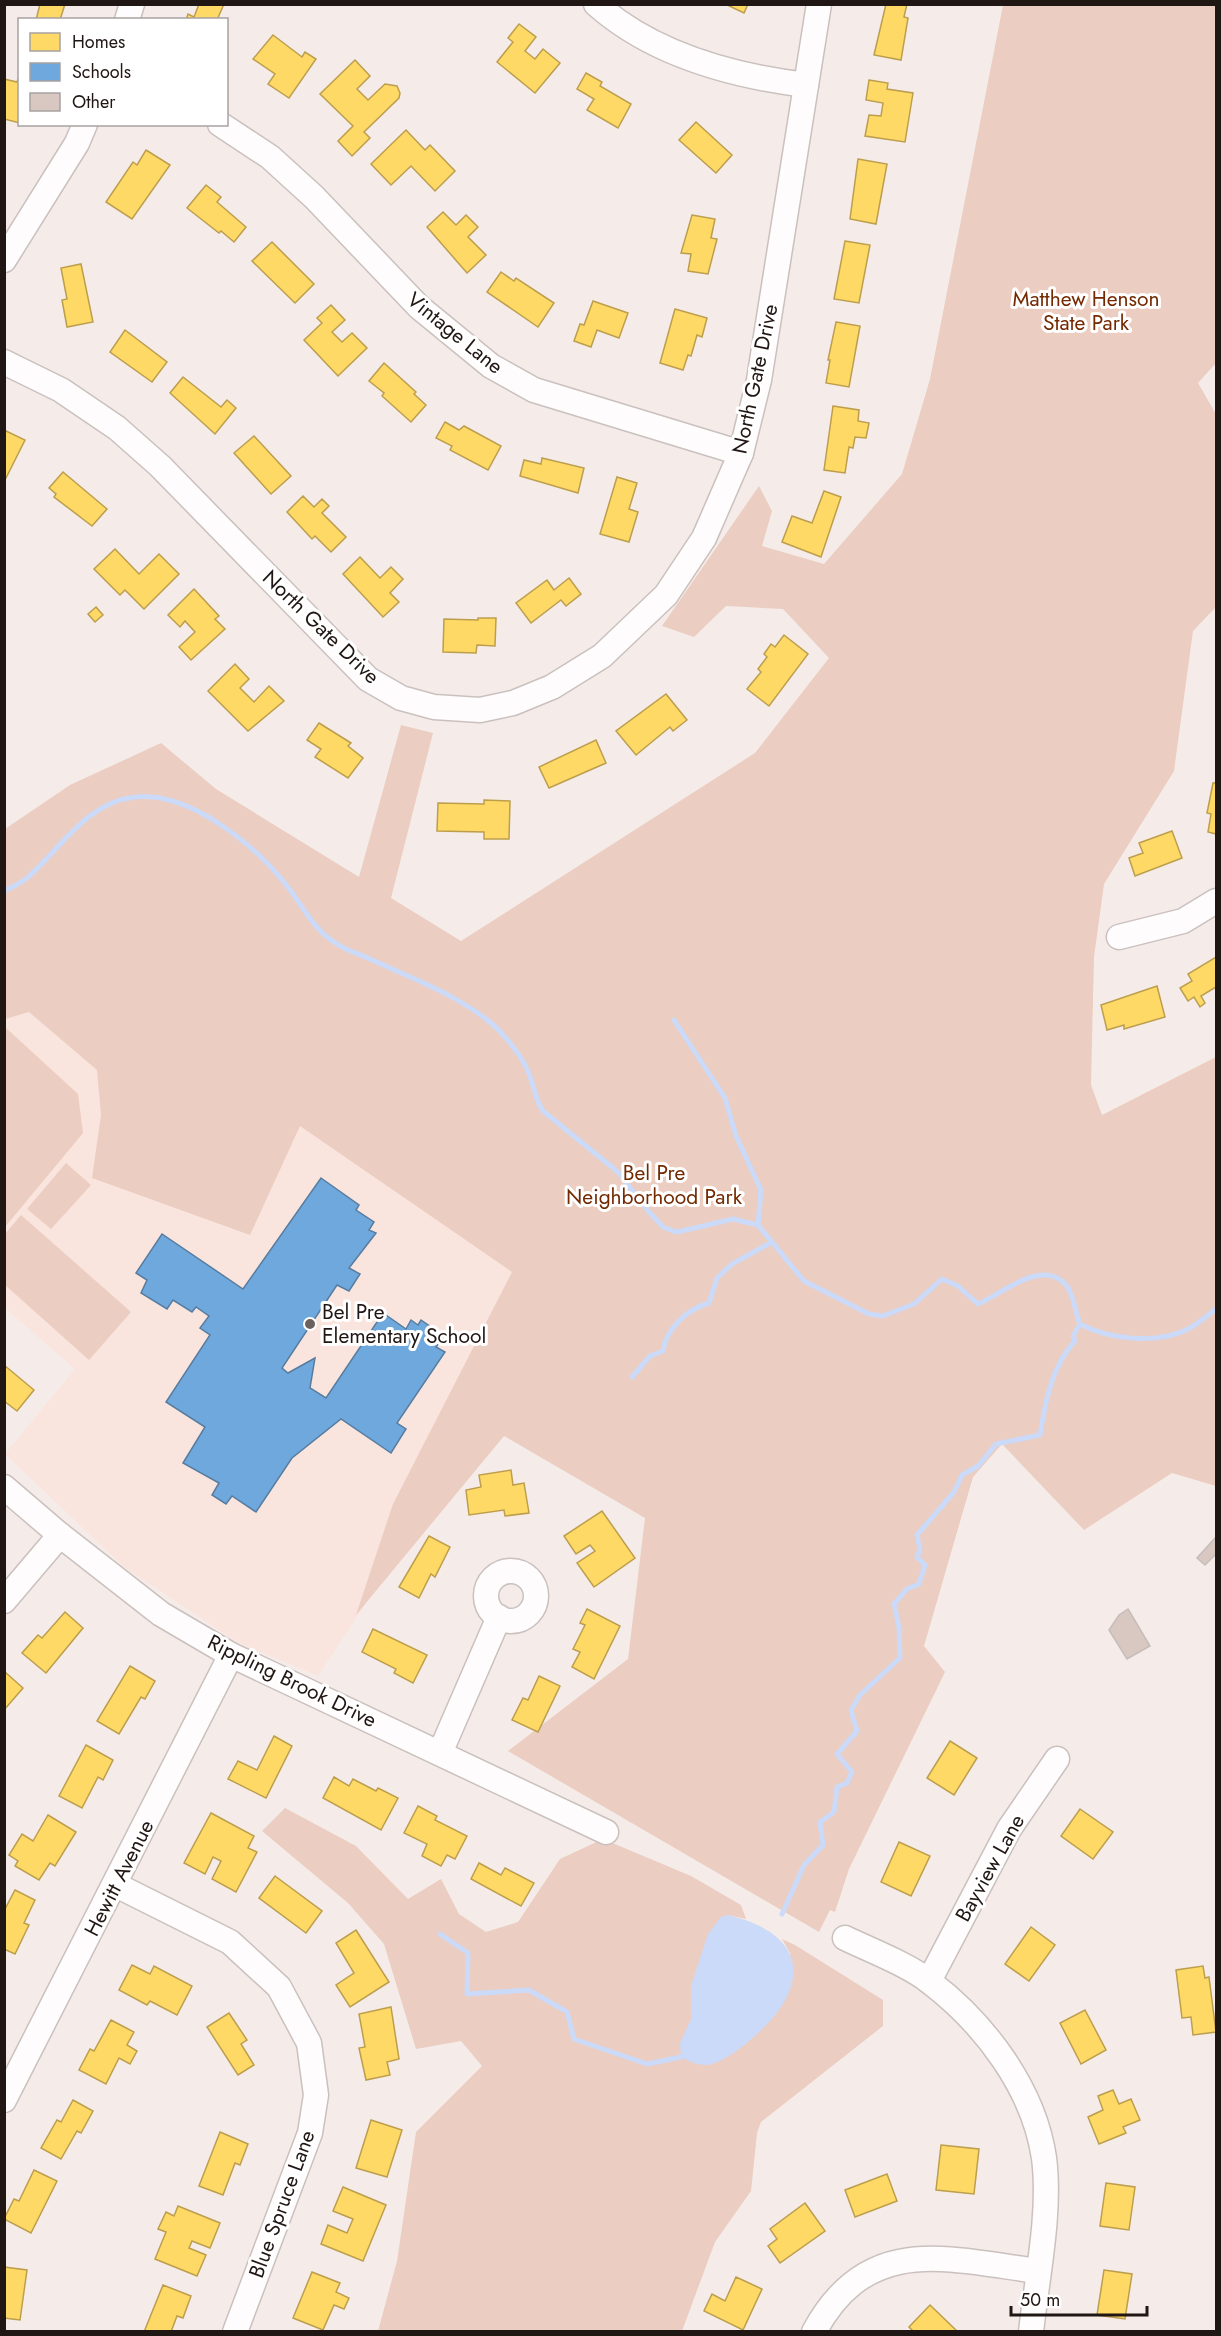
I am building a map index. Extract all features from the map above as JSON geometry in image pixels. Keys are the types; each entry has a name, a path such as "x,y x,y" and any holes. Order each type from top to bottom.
{"street":[{"path":"596,4 613,19 640,36 695,60 778,81 806,85"},
{"name":"North Gate Drive","path":"4,362 61,390 117,428 143,451 368,680 401,698 434,707 480,710 513,703 552,687 602,656 666,595 704,538 741,453 759,380 819,4"},
{"path":"4,260 84,126"},
{"name":"Vintage Lane","path":"223,126 270,157 314,197 419,307 491,366 534,390 741,453"},
{"path":"1119,937 1183,921 1216,901"},
{"name":"Rippling Brook Drive","path":"4,1487 60,1535 161,1614 231,1655 606,1832"},
{"path":"4,1601 60,1535"},
{"path":"440,1753 499,1617"},
{"name":"Hewitt Avenue","path":"4,2100 116,1885 231,1655"},
{"name":"Bayview Lane","path":"929,1981 1010,1829 1057,1759"},
{"name":"Blue Spruce Lane","path":"116,1885 230,1942 279,1987 309,2043 316,2095 310,2133 235,2331"},
{"path":"845,1938 929,1981 992,2040 1033,2114 1044,2158 1046,2191 1031,2331"},
{"path":"814,2331 828,2306 862,2276 891,2262 928,2257 1038,2271"}],"shaded area":[{"name":"Bel Pre Elementary School","path":"4,993 342,1023 611,1341 490,1414 318,1676 237,1642 124,1567 5,1454 75,1369 5,1308"}],"green space":[{"path":"1003,5 1216,5 1216,363 1198,383 1216,414 1216,607 1193,631 1174,771 1104,884 1094,957 1091,1085 1102,1115 1216,1057 1216,1486 1172,1473 1084,1530 1002,1444 973,1477 924,1646 945,1672 849,1869 835,1912 830,1910 819,1932 508,1751 628,1659 645,1518 504,1436 356,1615 393,1504 512,1272 300,1126 250,1235 92,1178 101,1115 97,1070 29,1012 5,1019 5,829 70,785 161,743 216,789 359,877 401,725 433,733 391,898 461,941 755,753 829,658 783,609 726,606 694,637 662,626 759,486 772,511 762,546 824,564 902,474 930,379"},
{"path":"6,1028 78,1094 83,1133 5,1227"},
{"path":"66,1163 91,1185 51,1229 27,1209"},
{"path":"21,1215 131,1312 89,1360 5,1285 5,1234"},
{"path":"285,1808 356,1846 408,1899 441,1879 459,1914 486,1932 518,1922 560,1859 603,1839 691,1876 741,1905 746,1919 727,1915 791,1955 782,1939 795,1945 883,2000 883,2026 761,2122 757,2133 751,2191 715,2242 682,2331 378,2331 397,2261 416,2132 482,2066 461,2041 416,2049 384,1944 348,1903 262,1831"}],"water":[{"path":"727,1915 752,1923 772,1933 785,1946 792,1961 793,1978 787,1996 775,2015 757,2034 724,2059 708,2065 700,2064 681,2057 680,2043 691,2019 691,1986 708,1934 721,1917"}],"building: Homes":[{"path":"40,4 65,4 61,18 36,18"},
{"path":"199,4 224,4 218,18 187,18 188,14 194,17"},
{"path":"725,4 748,4 744,13"},
{"path":"886,4 907,4 904,17 908,18 901,60 874,55"},
{"path":"519,24 536,37 525,51 535,59 543,49 560,63 535,93 497,62 513,42 508,38"},
{"path":"273,35 302,57 305,52 316,59 289,98 268,84 275,74 253,59"},
{"path":"355,60 370,76 357,89 368,100 385,84 397,86 400,93 399,98 364,132 370,138 352,156 338,141 353,126 320,94"},
{"path":"586,73 602,82 600,86 631,104 618,128 587,110 594,99 577,89"},
{"path":"4,79 17,82 18,79 18,122 4,119"},
{"path":"869,80 888,83 887,89 913,93 905,142 865,136 869,115 881,116 883,103 866,100"},
{"path":"696,122 732,155 716,173 679,140"},
{"path":"406,130 425,150 430,145 455,171 435,191 411,166 391,185 371,164"},
{"path":"146,150 170,165 132,219 106,202 133,162 137,165"},
{"path":"858,159 887,164 876,224 850,219"},
{"path":"206,185 221,197 217,202 246,227 234,242 187,208"},
{"path":"443,212 456,225 466,215 478,227 468,237 486,255 467,273 427,227"},
{"path":"692,215 715,219 711,238 717,239 708,274 688,271 691,254 681,253"},
{"path":"845,241 870,245 859,303 834,299"},
{"path":"272,242 314,284 295,303 252,261"},
{"path":"81,264 93,322 67,327 62,300 67,299 61,268"},
{"path":"501,272 514,281 516,278 554,303 538,327 487,292"},
{"path":"593,301 628,313 619,338 597,330 591,347 574,341 580,324 584,325"},
{"path":"331,305 345,320 332,332 342,342 352,333 367,348 338,376 304,340 322,323 317,318"},
{"path":"675,309 707,318 702,337 697,335 691,356 688,355 683,370 660,363"},
{"path":"836,322 860,326 849,387 826,383"},
{"path":"125,330 167,362 152,382 110,352"},
{"path":"384,363 416,392 414,394 426,405 411,422 382,396 384,393 369,381"},
{"path":"183,377 221,407 227,400 236,408 215,434 170,393"},
{"path":"833,406 859,410 858,421 869,423 866,438 855,437 853,448 849,447 845,473 824,470"},
{"path":"445,422 459,430 464,426 501,446 488,470 450,450 452,446 436,438"},
{"path":"4,430 25,440 4,482"},
{"path":"254,436 291,476 271,494 234,453"},
{"path":"542,458 584,468 578,493 520,476 524,460 541,464"},
{"path":"63,472 107,509 92,526 54,497 56,494 49,488"},
{"path":"617,477 637,483 629,509 638,512 629,542 600,534"},
{"path":"824,491 841,497 821,557 782,542 792,516 812,523"},
{"path":"303,496 314,507 322,499 329,506 322,513 346,537 331,552 315,536 312,539 287,512"},
{"path":"115,549 139,574 159,554 179,574 144,609 125,590 120,595 94,569"},
{"path":"360,557 380,578 391,567 403,579 390,593 399,602 383,617 343,574"},
{"path":"569,578 581,594 566,606 561,600 531,623 516,603 547,580 554,590"},
{"path":"194,589 219,616 215,619 225,629 191,660 179,647 195,632 185,621 180,627 168,615"},
{"path":"96,607 103,615 95,622 88,614"},
{"path":"478,618 496,618 495,646 477,645 476,653 443,652 444,619 478,620"},
{"path":"784,635 808,654 769,706 747,689 761,672 758,669 767,657 764,654 771,644 775,647"},
{"path":"235,664 249,679 240,688 254,702 269,686 284,701 248,731 208,691"},
{"path":"666,694 687,720 673,731 670,727 636,755 616,731"},
{"path":"319,723 351,743 348,746 363,758 348,778 315,757 321,749 307,740"},
{"path":"596,740 606,763 549,788 539,767"},
{"path":"1213,783 1216,783 1216,834 1208,832 1211,814 1207,813"},
{"path":"484,800 510,801 509,839 484,839 484,832 437,831 438,803 484,804"},
{"path":"1172,831 1182,858 1135,876 1129,858 1143,853 1139,843"},
{"path":"1216,957 1216,987 1201,996 1205,1003 1200,1007 1194,997 1188,1001 1180,988 1192,981 1188,974"},
{"path":"1157,986 1165,1017 1124,1029 1124,1025 1107,1030 1101,1005"},
{"path":"4,1365 34,1390 17,1411 4,1401"},
{"path":"511,1470 513,1485 524,1483 529,1513 505,1516 504,1510 469,1515 466,1490 481,1487 479,1475"},
{"path":"602,1511 635,1558 594,1587 577,1563 595,1551 590,1545 576,1554 564,1536"},
{"path":"429,1536 450,1547 435,1577 431,1574 419,1598 399,1587"},
{"path":"587,1609 620,1626 594,1679 572,1667 580,1652 573,1649 585,1625 580,1623"},
{"path":"65,1612 83,1628 46,1673 22,1653 38,1635 42,1638"},
{"path":"373,1629 427,1655 413,1683 394,1673 396,1669 362,1652"},
{"path":"130,1666 155,1681 145,1699 141,1697 119,1734 97,1721"},
{"path":"4,1673 23,1688 4,1710"},
{"path":"539,1676 560,1686 538,1732 512,1720 523,1698 528,1700"},
{"path":"274,1736 292,1746 266,1798 228,1779 238,1761 257,1770"},
{"path":"950,1741 977,1758 954,1795 927,1778"},
{"path":"86,1745 113,1760 103,1780 98,1777 82,1808 59,1796"},
{"path":"334,1777 349,1786 353,1779 376,1791 378,1788 398,1798 381,1830 323,1798"},
{"path":"418,1806 437,1816 435,1820 467,1836 455,1859 447,1855 441,1866 422,1856 427,1844 404,1833"},
{"path":"1080,1809 1113,1832 1093,1859 1061,1836"},
{"path":"211,1813 254,1836 248,1848 257,1852 236,1892 212,1879 221,1861 213,1857 205,1874 184,1863"},
{"path":"48,1815 76,1832 55,1866 50,1863 39,1880 15,1866 18,1861 9,1855 22,1834 33,1841"},
{"path":"899,1842 930,1856 911,1896 881,1882"},
{"path":"479,1863 501,1875 505,1868 534,1883 521,1906 471,1879"},
{"path":"275,1876 322,1911 306,1933 259,1898"},
{"path":"15,1890 35,1900 24,1923 29,1925 15,1954 4,1949 4,1911"},
{"path":"1031,1927 1055,1945 1029,1981 1005,1964"},
{"path":"356,1930 389,1982 350,2007 336,1985 354,1973 336,1943"},
{"path":"132,1965 150,1974 154,1966 192,1986 177,2015 150,2001 147,2005 119,1990"},
{"path":"1203,1966 1205,1978 1209,1977 1216,2032 1193,2035 1191,2017 1182,2018 1176,1970"},
{"path":"391,2007 399,2059 387,2062 390,2075 366,2080 359,2048 365,2047 359,2014"},
{"path":"1085,2010 1106,2050 1081,2064 1060,2023"},
{"path":"229,2013 247,2040 241,2044 254,2065 238,2075 207,2027"},
{"path":"111,2020 134,2032 127,2045 137,2051 130,2064 119,2058 106,2084 79,2070 90,2049 94,2051"},
{"path":"1113,2090 1119,2104 1131,2099 1140,2120 1123,2127 1126,2133 1099,2144 1088,2117 1103,2110 1098,2096"},
{"path":"73,2100 93,2111 81,2133 77,2131 61,2159 41,2148 57,2120 61,2122"},
{"path":"371,2120 402,2130 387,2177 356,2168"},
{"path":"220,2132 248,2144 240,2165 235,2163 223,2195 199,2186"},
{"path":"941,2145 979,2149 974,2194 936,2190"},
{"path":"34,2170 57,2181 31,2233 4,2219 14,2199 19,2201"},
{"path":"887,2174 897,2201 855,2217 845,2190"},
{"path":"1106,2183 1135,2187 1129,2230 1100,2226"},
{"path":"343,2187 386,2205 363,2261 321,2244 328,2225 347,2233 353,2219 333,2211"},
{"path":"805,2203 825,2231 780,2263 768,2246 777,2239 770,2229"},
{"path":"178,2206 220,2223 210,2248 192,2241 189,2248 206,2255 197,2276 155,2259 166,2232 158,2229 166,2212 174,2216"},
{"path":"4,2267 27,2270 20,2320 4,2318"},
{"path":"1104,2270 1132,2274 1125,2319 1097,2315"},
{"path":"312,2272 340,2283 336,2292 349,2298 344,2309 334,2305 323,2330 293,2318"},
{"path":"736,2277 762,2289 743,2330 704,2311 712,2294 725,2301"},
{"path":"163,2285 191,2296 183,2318 177,2316 171,2332 144,2332"},
{"path":"930,2305 958,2332 914,2332 909,2327"}],"building: Schools":[{"name":"Bel Pre Elementary School","path":"321,1178 359,1205 356,1210 374,1222 369,1230 376,1233 349,1268 360,1274 349,1291 337,1285 282,1368 288,1373 315,1358 310,1388 326,1398 383,1313 406,1329 411,1320 418,1325 421,1320 444,1336 436,1347 445,1352 397,1423 406,1429 391,1453 341,1419 292,1458 256,1512 232,1496 226,1504 212,1495 219,1483 183,1463 205,1427 166,1402 210,1335 200,1328 209,1316 196,1307 192,1312 173,1300 167,1309 141,1293 147,1280 136,1273 162,1234 243,1289"}],"building: Other":[{"path":"1216,1537 1216,1554 1205,1565 1197,1558"},
{"path":"1128,1609 1150,1646 1127,1659 1109,1630 1119,1615"}],"waterway":[{"path":"4,891 26,879 76,828 103,808 135,797 156,797 178,803 220,824 258,854 287,886 315,925 329,938 345,949 448,995 491,1023 511,1044 524,1063 543,1111 618,1172 663,1227 676,1232 733,1219 758,1225 804,1281 869,1314 883,1316 914,1304 942,1279 958,1286 978,1304 1022,1281 1034,1276 1046,1275 1057,1277 1069,1289 1080,1324 1105,1334 1135,1338 1164,1337 1193,1326 1216,1309"},
{"path":"674,1020 725,1098 736,1136 761,1190 758,1225"},
{"path":"632,1377 650,1356 663,1351 668,1335 679,1321 693,1310 709,1303 717,1278 732,1264 772,1242"},
{"path":"782,1914 804,1865 823,1845 820,1822 834,1812 837,1787 847,1783 852,1772 837,1754 857,1731 851,1710 860,1695 900,1658 899,1627 894,1604 907,1589 919,1584 925,1565 917,1557 920,1549 917,1535 954,1492 962,1475 978,1466 996,1444 1040,1435 1044,1410 1055,1373 1075,1341 1073,1336 1080,1324"},
{"path":"440,1934 468,1953 467,1994 529,1990 567,2012 574,2039 647,2064 681,2057"}],"place":[{"name":"Bel Pre Elementary School","path":"310,1324"}],"park label":[{"name":"Matthew Henson State Park","path":"1086,311"},
{"name":"Bel Pre Neighborhood Park","path":"654,1185"}]}
